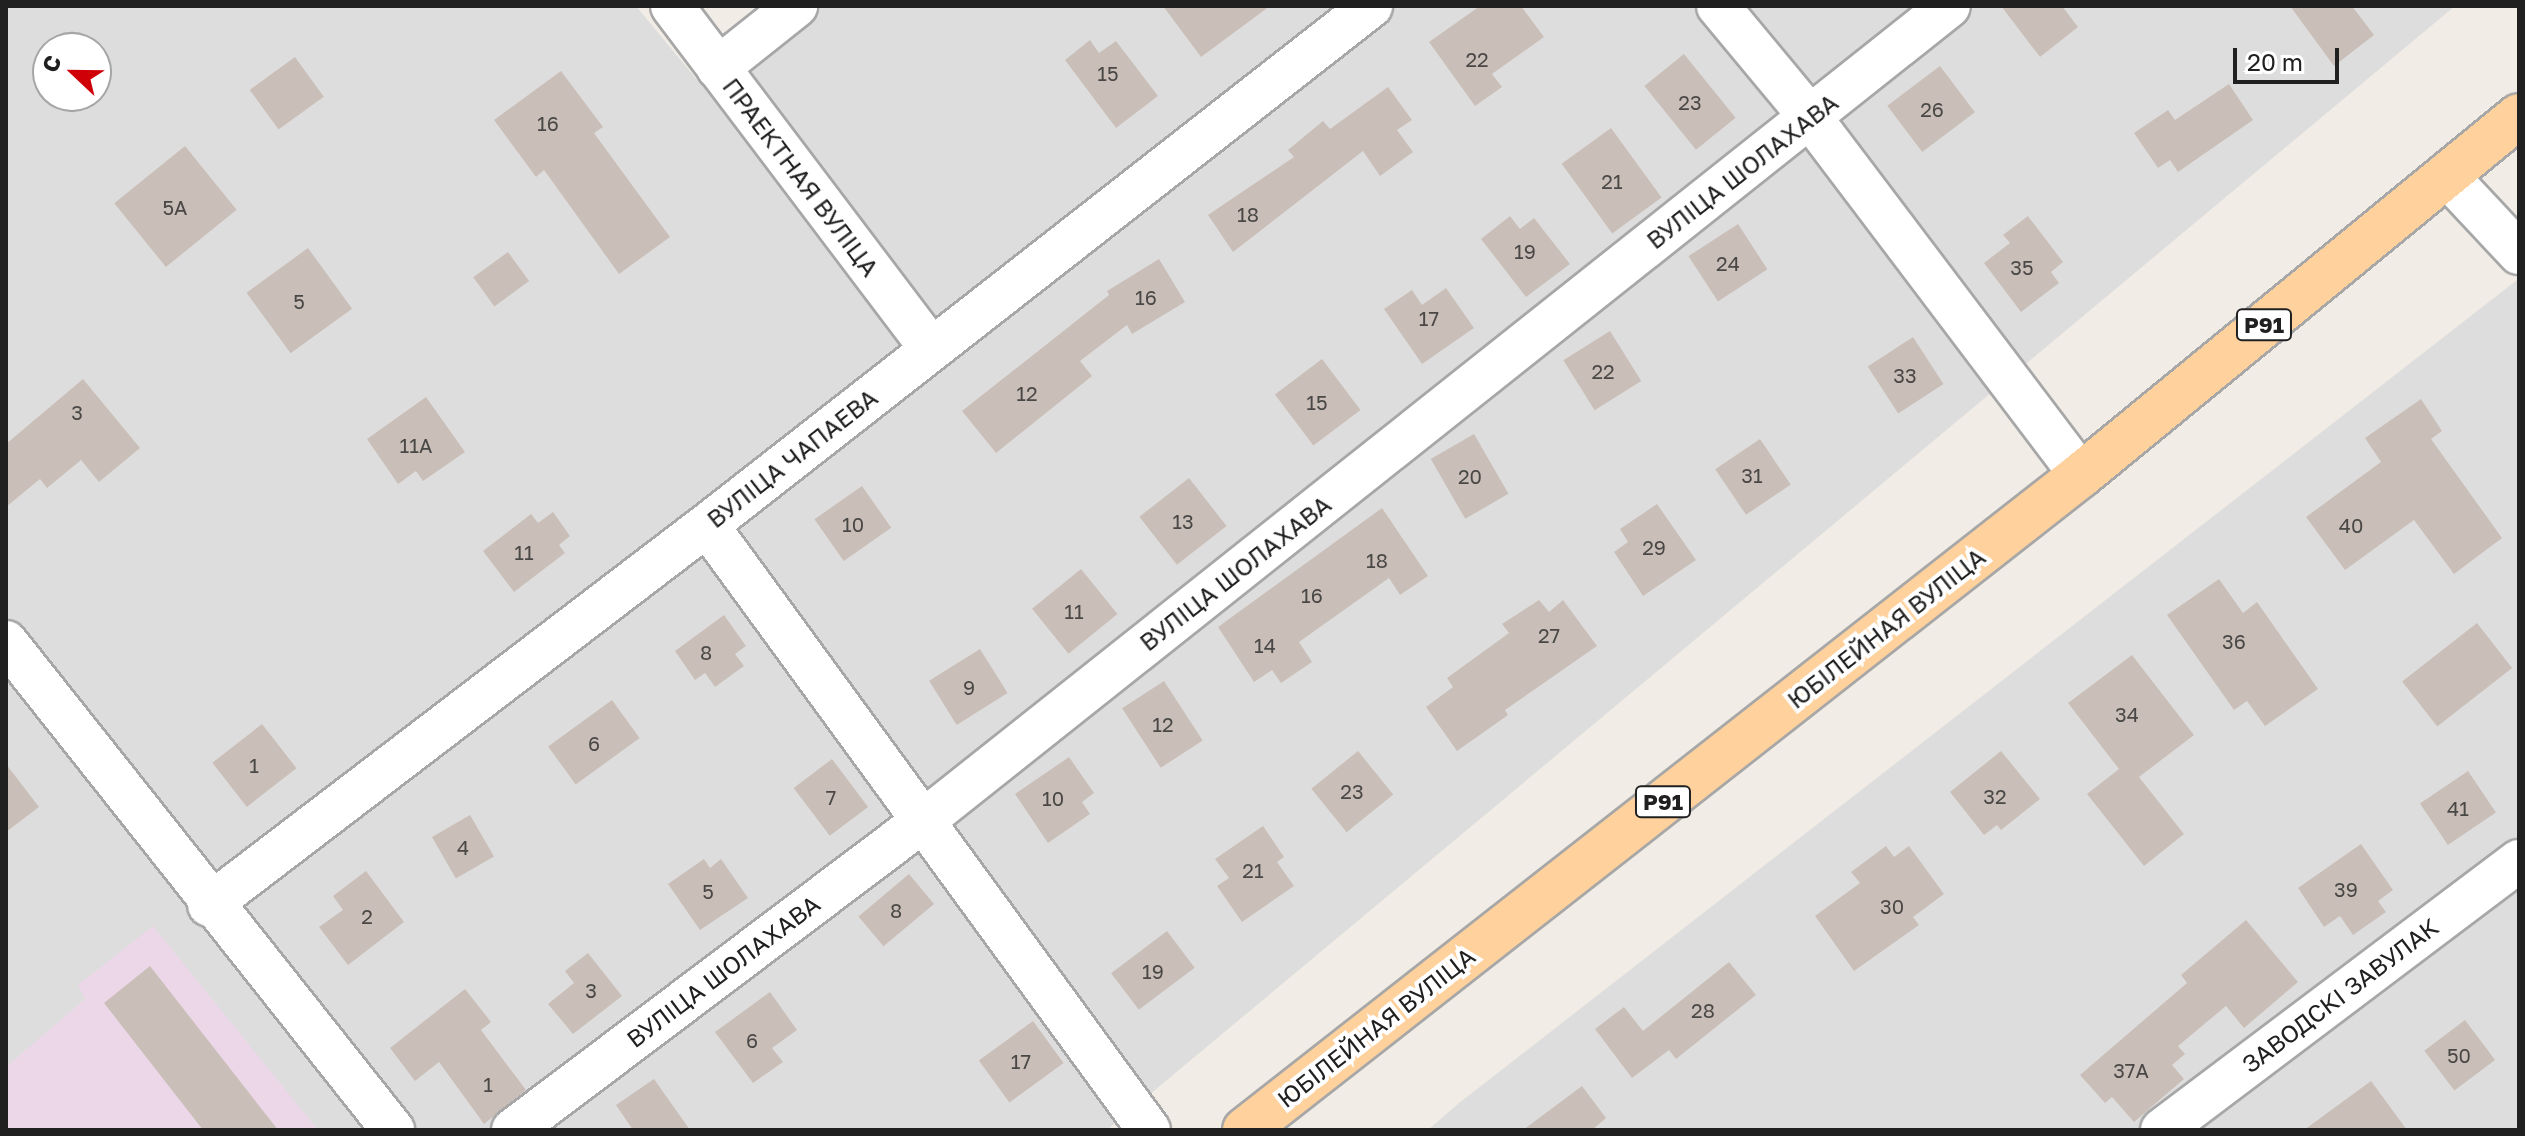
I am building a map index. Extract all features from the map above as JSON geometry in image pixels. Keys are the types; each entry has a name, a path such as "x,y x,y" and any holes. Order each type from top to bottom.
{"main road":[{"name":"ЮБІЛЕЙНАЯ ВУЛІЦА","path":"1245,1130 2081,475 2519,116"}],"street":[{"name":"ПРАЕКТНАЯ ВУЛІЦА","path":"672,6 931,349"},
{"path":"718,68 796,6"},
{"name":"ВУЛІЦА ЧАПАЕВА","path":"209,905 707,525 1371,6"},
{"path":"1718,6 1810,117 2081,475"},
{"name":"ВУЛІЦА ШОЛАХАВА","path":"513,1130 923,821 1949,6"},
{"path":"2446,175 2519,253"},
{"path":"707,525 1149,1130"},
{"path":"6,642 209,905 393,1130"},
{"name":"ЗАВОДСКІ ЗАВУЛАК","path":"2162,1130 2519,861"}],"shaded area":[{"path":"6,6 636,6 698,81 808,6 2455,6 1107,1130 6,1130"},
{"path":"2517,280 2519,1130 1428,1130 1459,1103"},
{"path":"153,926 318,1130 6,1130 6,1067 85,999 78,985"}],"building":[{"path":"1163,6 1270,6 1201,57"},
{"path":"1480,6 1521,6 1544,37 1492,74 1502,87 1475,106 1429,42"},
{"path":"2001,6 2062,6 2078,27 2040,57"},
{"path":"2290,6 2352,6 2374,35 2334,66"},
{"path":"1090,40 1099,53 1116,41 1158,96 1116,128 1065,60"},
{"path":"1684,54 1736,118 1696,150 1644,86"},
{"path":"295,57 324,97 278,130 250,90"},
{"path":"1940,66 1975,112 1922,152 1887,106"},
{"path":"561,71 603,127 594,133 670,237 619,274 544,170 536,177 494,120"},
{"path":"2229,84 2253,120 2178,172 2170,160 2158,168 2134,133 2168,110 2175,120"},
{"path":"1388,87 1412,120 1397,130 1413,152 1380,176 1363,151 1233,252 1208,215 1294,157 1288,150 1323,121 1330,129"},
{"path":"1611,128 1662,198 1612,233 1562,164"},
{"path":"185,146 237,210 166,267 114,203"},
{"path":"1510,216 1520,229 1534,218 1570,264 1526,297 1481,239"},
{"path":"2028,216 2063,262 2051,272 2059,283 2021,312 1984,263 2010,243 2003,235"},
{"path":"1738,224 1767,269 1718,301 1689,256"},
{"path":"308,248 352,309 291,353 247,293"},
{"path":"508,252 529,281 494,306 473,277"},
{"path":"1159,259 1185,302 1132,334 1127,325 1080,361 1092,376 996,453 962,411 1109,295 1107,291"},
{"path":"1446,288 1474,328 1422,364 1384,309 1412,290 1422,305"},
{"path":"1610,331 1641,381 1595,410 1563,360"},
{"path":"1913,337 1943,384 1898,413 1868,366"},
{"path":"1322,359 1361,410 1313,446 1275,395"},
{"path":"83,379 140,448 99,482 81,460 47,488 40,479 6,507 6,444"},
{"path":"426,397 465,452 423,481 416,471 398,484 367,439"},
{"path":"2421,399 2442,431 2431,439 2502,538 2454,574 2414,520 2345,570 2306,517 2381,462 2365,438"},
{"path":"1474,434 1508,494 1465,519 1431,459"},
{"path":"1760,439 1791,485 1746,515 1715,469"},
{"path":"1189,478 1227,526 1177,565 1139,517"},
{"path":"862,486 891,528 844,561 814,519"},
{"path":"1657,504 1696,560 1643,596 1614,552 1628,542 1620,529"},
{"path":"1382,508 1428,576 1400,595 1389,578 1299,642 1312,662 1281,683 1272,670 1254,682 1218,627"},
{"path":"553,512 570,536 559,545 565,553 514,592 483,551 531,514 538,523"},
{"path":"1081,569 1118,614 1069,654 1032,609"},
{"path":"2219,579 2243,613 2257,602 2318,689 2265,726 2247,701 2234,710 2167,615"},
{"path":"1539,600 1549,612 1563,600 1597,646 1505,710 1508,715 1457,751 1426,707 1453,687 1447,678 1509,633 1502,624"},
{"path":"724,615 746,646 735,654 744,666 715,687 705,673 695,680 675,651"},
{"path":"2477,623 2512,668 2437,726 2402,681"},
{"path":"980,649 1008,693 957,725 929,681"},
{"path":"2132,655 2194,735 2139,777 2184,834 2144,866 2087,794 2119,769 2068,703"},
{"path":"1164,681 1203,741 1161,768 1122,708"},
{"path":"612,700 640,738 576,784 548,746"},
{"path":"262,724 296,768 247,807 212,763"},
{"path":"1358,751 1393,795 1347,832 1311,789"},
{"path":"2001,751 2040,799 2001,830 1997,825 1984,835 1950,792"},
{"path":"1069,757 1094,793 1082,802 1090,814 1048,843 1015,794"},
{"path":"832,759 868,807 830,836 794,788"},
{"path":"6,764 39,807 6,832"},
{"path":"2468,771 2496,812 2448,845 2420,803"},
{"path":"470,815 494,857 456,879 432,837"},
{"path":"1263,826 1284,857 1277,862 1294,886 1242,922 1217,886 1229,878 1215,859"},
{"path":"2361,844 2393,890 2378,901 2386,912 2353,935 2340,916 2324,927 2298,888"},
{"path":"1886,846 1894,857 1909,846 1944,894 1913,917 1919,925 1854,971 1815,916 1860,883 1851,872"},
{"path":"704,859 710,868 721,859 748,898 700,930 668,884"},
{"path":"366,871 404,922 348,965 319,927 343,910 333,896"},
{"path":"909,874 934,904 884,946 858,916"},
{"path":"2246,920 2298,982 2244,1028 2226,1006 2178,1046 2185,1054 2172,1065 2184,1079 2134,1122 2112,1097 2105,1103 2080,1075 2187,983 2181,975"},
{"path":"1167,931 1195,968 1139,1010 1111,973"},
{"path":"588,953 622,996 573,1034 548,1004 574,983 565,971"},
{"path":"1729,962 1756,995 1676,1059 1669,1050 1632,1078 1595,1029 1624,1007 1643,1031"},
{"path":"150,966 278,1130 203,1130 104,1003"},
{"path":"465,989 491,1022 481,1030 526,1090 484,1124 439,1062 415,1081 390,1048"},
{"path":"770,992 797,1030 772,1048 783,1062 753,1083 715,1032"},
{"path":"2465,1020 2495,1060 2454,1091 2424,1051"},
{"path":"1033,1021 1064,1063 1009,1102 979,1060"},
{"path":"654,1079 690,1130 633,1130 616,1105"},
{"path":"2371,1081 2407,1130 2304,1130"},
{"path":"1582,1086 1606,1118 1592,1130 1523,1130"}]}
